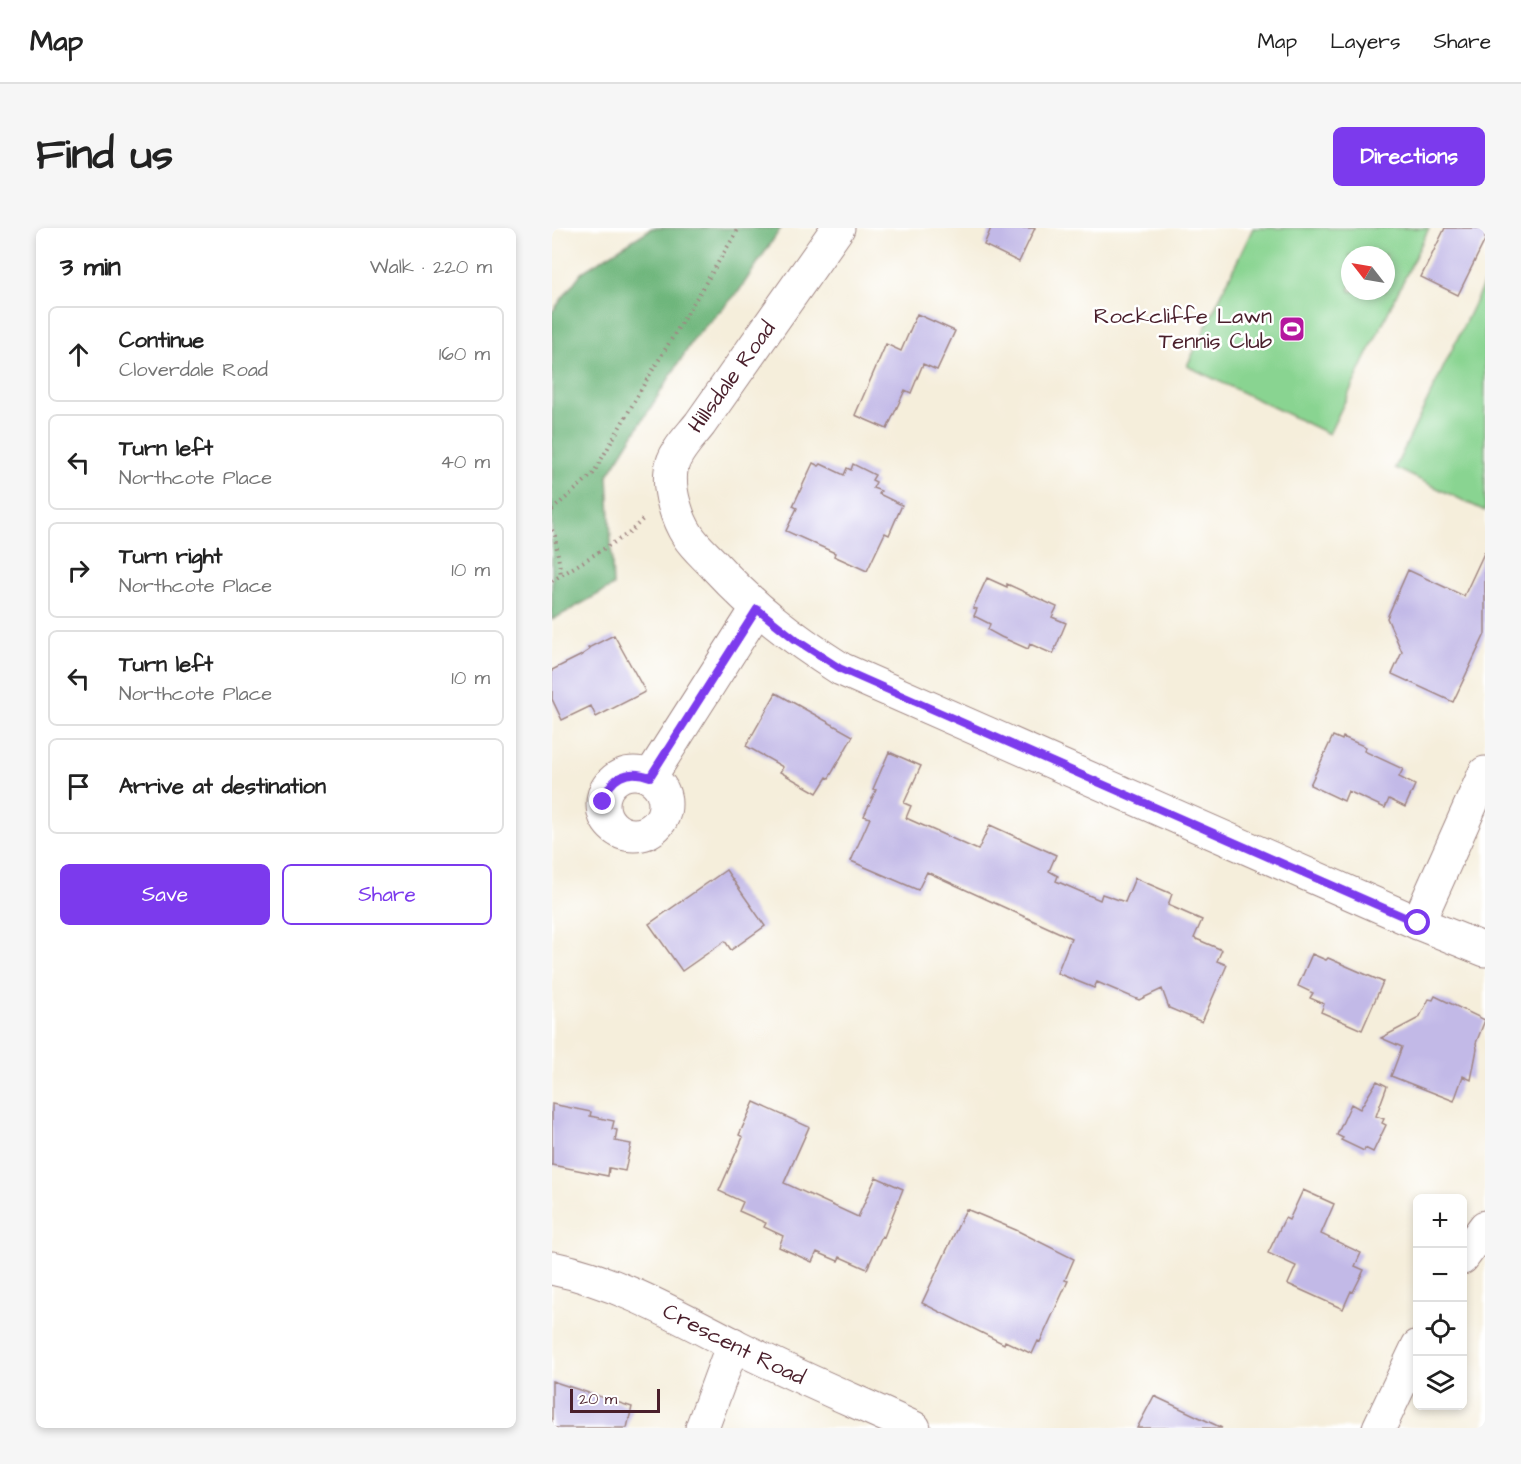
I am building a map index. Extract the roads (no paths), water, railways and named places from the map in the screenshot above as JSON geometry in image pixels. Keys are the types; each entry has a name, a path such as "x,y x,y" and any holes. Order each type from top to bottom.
{"street":[{"name":"Hillsdale Road","path":"757,609 688,537 680,521 671,490 671,468 680,449 838,228"},
{"path":"650,777 757,609 796,640 841,669 1418,923 1485,950"},
{"path":"1418,923 1485,773"},
{"path":"1467,1251 1485,1227"},
{"name":"Crescent Road","path":"552,1268 576,1273 666,1308 733,1344 914,1428"},
{"path":"702,1428 733,1344"},
{"path":"1378,1428 1413,1356"}],"place":[{"name":"Rockcliffe Lawn Tennis Club","path":"1292,329"}]}
